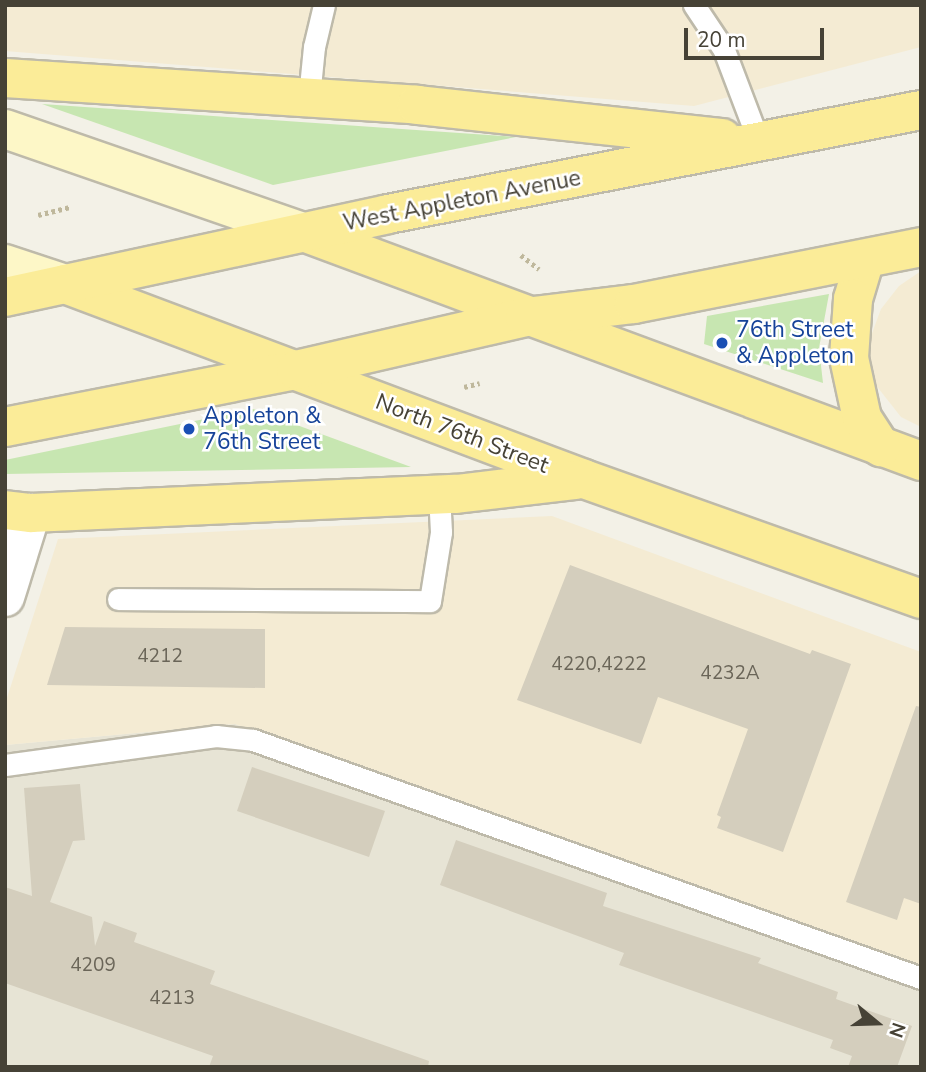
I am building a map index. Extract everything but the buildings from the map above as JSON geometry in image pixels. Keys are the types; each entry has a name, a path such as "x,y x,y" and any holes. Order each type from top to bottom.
{"main road":[{"path":"5,78 309,97 759,142"},
{"name":"West Appleton Avenue","path":"5,297 306,233 921,110"},
{"path":"5,129 306,233 525,317 921,461"},
{"path":"5,427 296,370 525,317 634,304 921,247"},
{"path":"865,259 849,322 849,358 862,418 881,447"},
{"name":"North 76th Street","path":"5,264 296,370 584,480 921,598"},
{"path":"18,511 439,495 584,480"}],"street":[{"path":"5,597 18,511"}],"lane":[{"path":"309,97 314,47 324,5"},
{"path":"694,5 724,51 759,142"},
{"path":"118,599 430,601 441,532 439,495"},
{"path":"5,765 216,736 253,740 921,978"}],"path":[{"path":"38,215 70,207"},
{"path":"521,255 539,269"}],"shaded area":[{"path":"5,5 921,5 921,47 694,106 5,51"},
{"path":"921,271 921,427 901,417 875,384 868,344 881,309 899,286"},
{"path":"552,516 921,652 921,972 235,724 5,745 5,704 58,539"},
{"path":"235,724 921,972 921,1067 5,1067 5,745"}],"green space":[{"path":"42,104 516,137 273,185"},
{"path":"829,294 819,348 823,383 704,344 707,316"},
{"path":"253,409 411,467 5,474 5,460"}],"place":[{"name":"76th Street & Appleton","path":"722,343"},
{"name":"Appleton & 76th Street","path":"189,429"}]}
